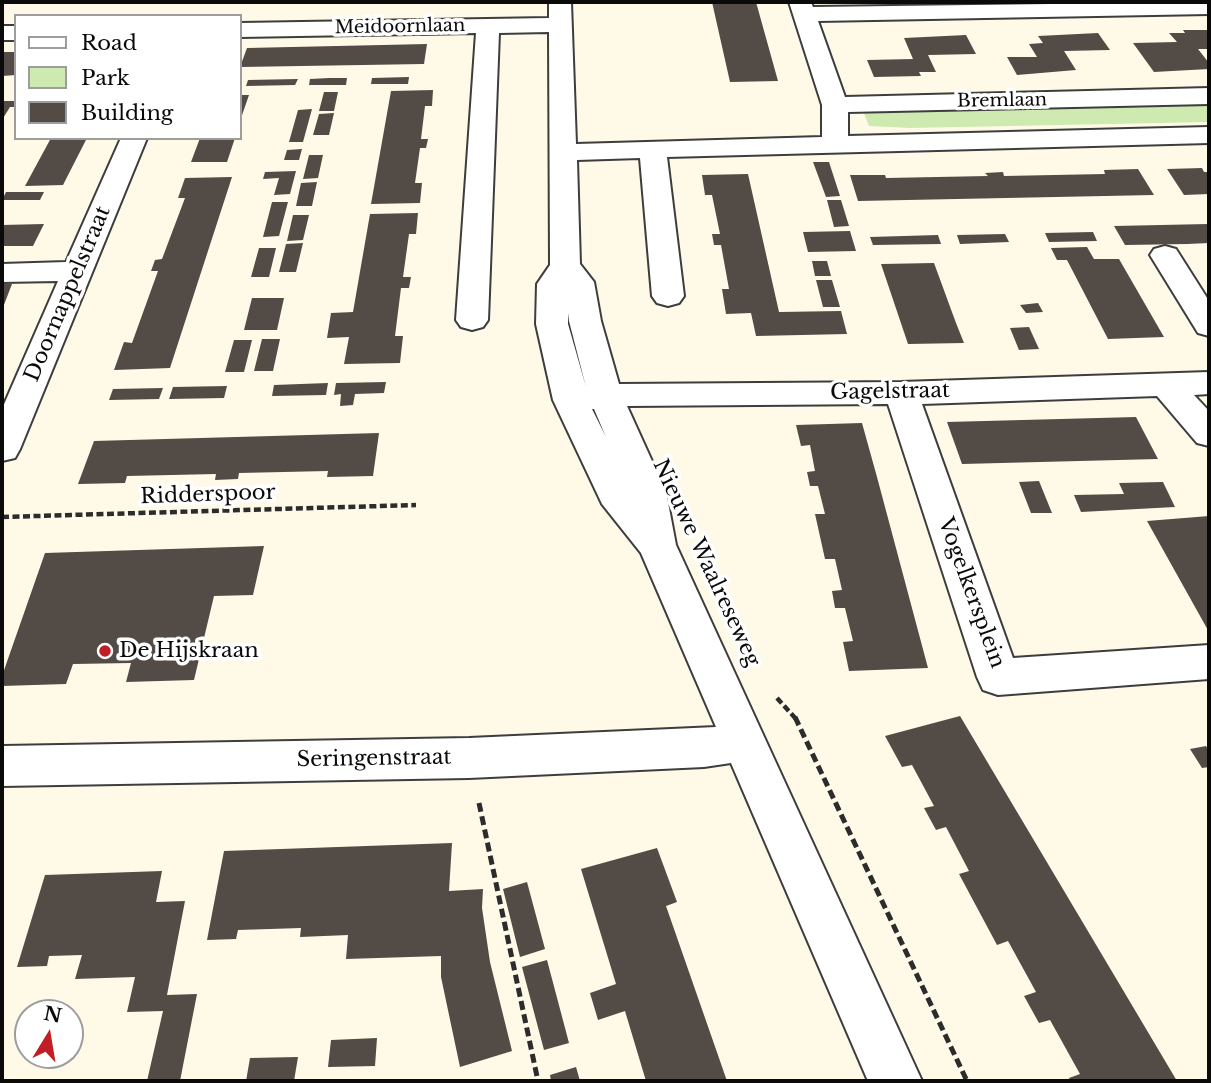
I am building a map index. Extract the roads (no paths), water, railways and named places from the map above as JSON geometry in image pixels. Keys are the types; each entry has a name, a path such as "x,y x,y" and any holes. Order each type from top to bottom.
{"street":[{"path":"835,145 835,105 802,8 1209,7"},
{"name":"Meidoornlaan","path":"242,30 488,25 560,13"},
{"name":"Nieuwe Waalreseweg","path":"560,13 565,152 565,265 552,284 552,324 570,400 615,494 657,545"},
{"path":"472,320 488,25"},
{"name":"Bremlaan","path":"835,105 1209,96"},
{"name":"Bremlaan","path":"565,152 1209,135"},
{"name":"Doornappelstraat","path":"2,449 133,140"},
{"path":"653,149 668,296"},
{"path":"1165,255 1209,326"},
{"name":"Nieuwe Waalreseweg","path":"565,265 579,282 585,321 605,395 648,492 657,545 895,1081"},
{"path":"2,273 77,271"},
{"name":"Gagelstraat","path":"570,400 605,395 901,393 1209,383"},
{"path":"1166,384 1209,434"},
{"name":"Vogelkersplein","path":"901,393 998,677 1209,662"},
{"name":"Seringenstraat","path":"2,766 470,758 704,748 745,742"}],"place":[{"name":"De Hijskraan","path":"105,651"}]}
